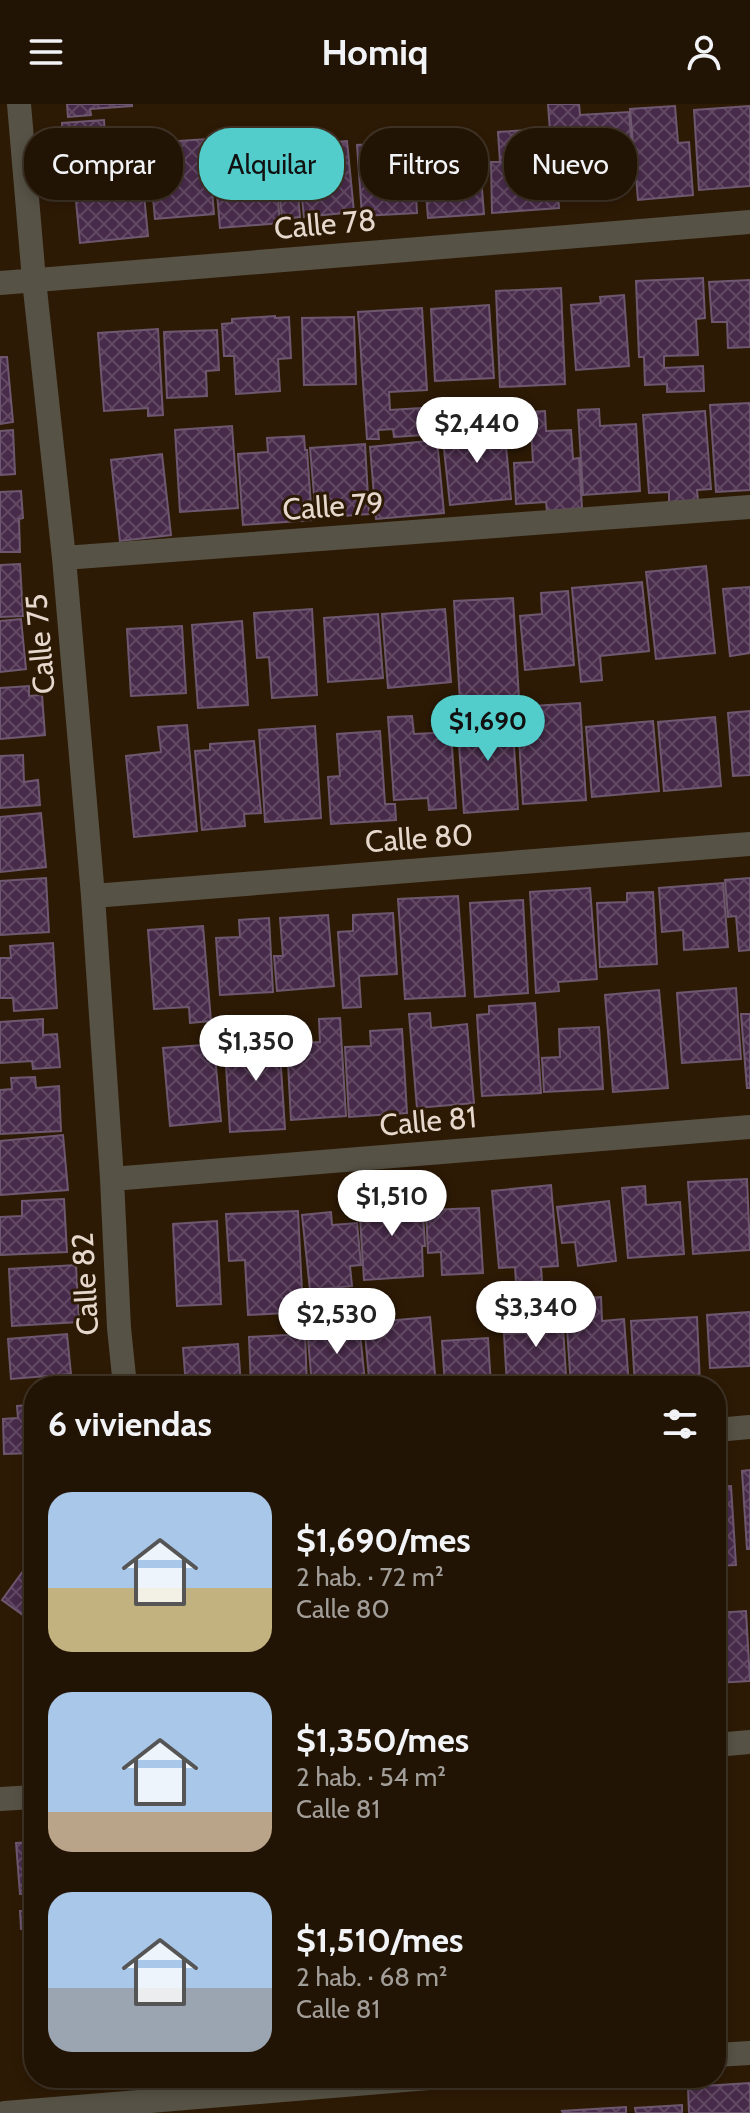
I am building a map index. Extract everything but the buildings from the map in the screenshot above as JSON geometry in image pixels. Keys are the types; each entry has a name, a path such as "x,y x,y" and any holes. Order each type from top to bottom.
{"street":[{"name":"Calle 75","path":"19,104 34,280 64,558 93,896 112,1179"},
{"name":"Calle 78","path":"0,283 750,222"},
{"name":"Calle 79","path":"64,558 750,507"},
{"name":"Calle 80","path":"93,896 750,844"},
{"name":"Calle 81","path":"112,1179 750,1127"},
{"name":"Calle 82","path":"112,1179 124,1376"},
{"path":"726,1429 750,1427"},
{"path":"726,1744 750,1742"},
{"path":"0,1799 24,1798"},
{"path":"726,2054 750,2053"},
{"path":"5,2113 308,2088"}]}
